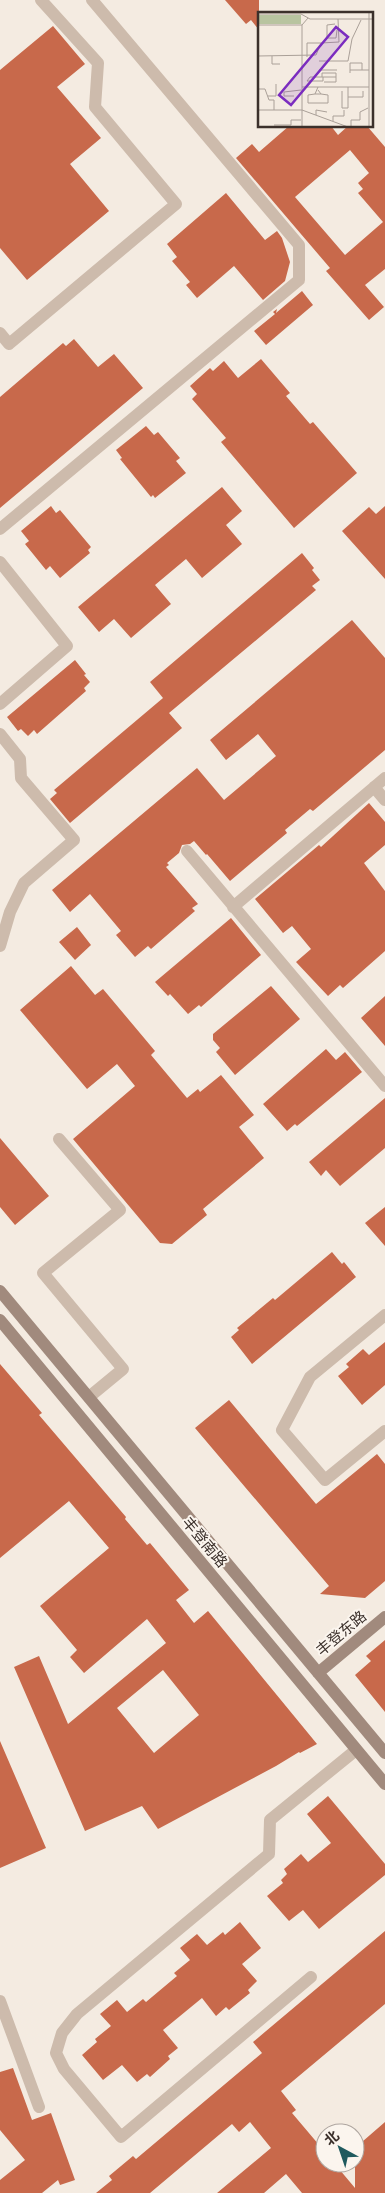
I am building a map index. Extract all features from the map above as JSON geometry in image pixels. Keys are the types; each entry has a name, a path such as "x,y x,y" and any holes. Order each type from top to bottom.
{"street":[{"path":"0,333 9,344 176,204 95,107 98,64 41,0"},
{"path":"0,528 299,280 299,245 92,0"},
{"path":"0,562 67,646 0,704"},
{"path":"0,734 20,759 21,778 74,840 24,883 10,912 0,946"},
{"path":"233,907 385,778"},
{"path":"374,787 385,800"},
{"path":"187,851 384,1082"},
{"path":"59,1139 120,1210 44,1273 123,1369 89,1397"},
{"name":"丰登南路","path":"0,1291 385,1753"},
{"path":"385,1315 310,1378 282,1430 325,1480 385,1431"},
{"name":"丰登南路","path":"0,1320 385,1784"},
{"name":"丰登东路","path":"318,1673 385,1617"},
{"path":"311,1977 121,2136 64,2069 56,2053 62,2033 77,2014 269,1854 270,1820 356,1750"},
{"path":"0,2001 39,2107"}],"building":[{"path":"225,0 259,0 258,29 251,20 246,24"},
{"path":"53,26 85,64 57,87 101,138 70,164 109,211 27,280 0,248 0,70"},
{"path":"287,128 333,128 338,135 346,128 369,128 385,147 385,269 365,285 384,307 369,320 326,271 330,268 236,158 252,144 259,152","holes":["350,150 369,173 358,183 363,189 358,193 383,222 345,255 295,197"]},
{"path":"226,193 265,240 277,231 282,238 290,262 285,281 263,300 234,266 197,298 186,285 190,282 172,261 177,257 167,244"},
{"path":"302,291 313,305 266,345 254,331 275,314 273,312 277,309 276,313"},
{"path":"74,339 98,367 114,354 143,388 0,508 0,397 63,343 66,346"},
{"path":"261,359 290,393 286,396 310,424 313,422 357,473 294,528 221,442 226,438 192,399 197,394 190,386 210,368 213,371 224,361 238,378"},
{"path":"146,426 154,435 158,432 180,458 176,461 186,473 155,498 153,495 151,497 120,459 122,458 116,450"},
{"path":"222,487 242,511 226,525 242,544 202,578 186,559 155,585 171,604 131,638 114,619 99,632 78,607"},
{"path":"51,506 56,513 60,510 91,547 88,550 90,553 60,578 50,566 46,570 25,544 29,541 21,531"},
{"path":"385,506 385,579 342,531 369,507 376,514"},
{"path":"302,553 314,568 312,570 320,580 312,586 316,590 169,713 182,728 70,823 50,799 57,793 54,790 163,698 150,682"},
{"path":"352,620 385,658 385,750 313,811 310,809 285,830 287,833 230,881 194,841 190,844 182,845 179,853 167,863 169,865 166,867 198,904 192,908 195,911 151,949 148,946 135,957 116,935 121,931 90,894 70,912 52,890 197,768 224,800 276,756 258,734 226,760 210,740"},
{"path":"75,660 90,682 84,688 86,691 37,734 34,730 28,736 21,729 18,731 7,717"},
{"path":"369,803 385,822 385,845 364,863 385,891 385,951 343,988 340,985 328,996 296,962 311,949 292,926 283,933 255,899 319,845 321,847"},
{"path":"231,918 261,955 201,1007 199,1005 188,1014 170,994 168,996 155,982"},
{"path":"77,927 91,945 75,960 59,942"},
{"path":"71,966 95,995 103,989 155,1051 151,1055 187,1098 198,1089 200,1092 221,1075 254,1115 239,1127 264,1158 203,1209 207,1215 172,1244 160,1243 73,1139 135,1086 117,1064 87,1089 20,1010"},
{"path":"271,986 300,1019 235,1075 216,1052 220,1048 213,1040 213,1034"},
{"path":"385,996 385,1046 361,1018"},
{"path":"326,1049 336,1060 345,1052 362,1072 297,1126 295,1124 287,1131 263,1104"},
{"path":"385,1098 385,1148 340,1186 326,1170 321,1176 309,1162"},
{"path":"0,1138 49,1196 15,1225 0,1207"},
{"path":"385,1207 385,1246 365,1223"},
{"path":"332,1252 342,1264 344,1262 356,1277 252,1364 231,1337 239,1330 237,1328 273,1298 275,1300"},
{"path":"385,1342 385,1385 362,1405 338,1376 349,1367 346,1364 363,1349 369,1355"},
{"path":"0,1364 42,1413 39,1415 126,1517 125,1519 147,1545 150,1543 189,1590 176,1600 194,1623 208,1611 317,1744 158,1829 142,1806 85,1831 14,1667 39,1656 68,1724 166,1643 147,1619 84,1673 70,1657 77,1650 40,1606 109,1548 69,1501 0,1558","holes":["163,1670 199,1715 154,1753 117,1708"]},
{"path":"229,1400 316,1504 377,1454 385,1464 385,1581 365,1598 320,1594 329,1586 195,1428"},
{"path":"385,1640 385,1712 355,1675 371,1661 366,1656"},
{"path":"0,1741 46,1848 0,1868"},
{"path":"328,1796 385,1864 385,1875 319,1929 303,1910 289,1921 267,1896 283,1883 281,1880 287,1874 284,1869 301,1854 308,1862 331,1843 307,1814"},
{"path":"240,1922 261,1948 242,1964 257,1981 248,1990 250,1993 229,2010 226,2007 216,2016 202,1998 163,2030 178,2048 168,2056 170,2059 150,2077 147,2074 137,2082 122,2065 103,2080 82,2055 97,2042 95,2039 111,2026 100,2014 117,2000 127,2012 143,1999 146,2002 177,1976 174,1973 190,1960 180,1948 197,1934 207,1945 223,1932 225,1935"},
{"path":"385,1931 385,2004 281,2091 296,2110 292,2113 315,2140 315,2173 342,2173 355,2188 355,2173 365,2173 365,2139 385,2122 385,2193 302,2193 286,2174 264,2193 217,2193 271,2148 250,2122 239,2132 232,2124 150,2193 96,2193 112,2180 109,2176 133,2156 136,2159 262,2053 253,2042"},
{"path":"13,2068 32,2120 51,2113 75,2180 60,2185 58,2180 42,2193 0,2193 0,2180 25,2160 0,2130 0,2072"}]}
